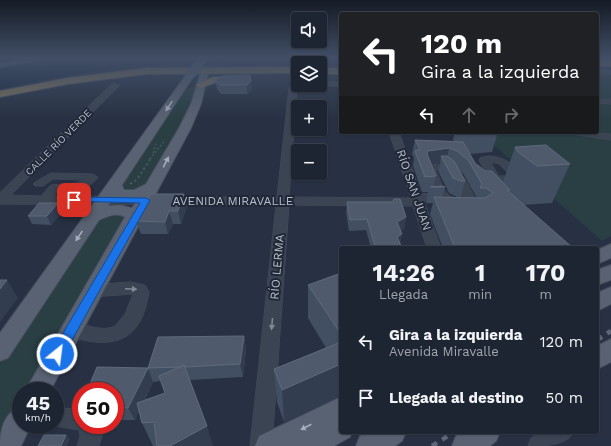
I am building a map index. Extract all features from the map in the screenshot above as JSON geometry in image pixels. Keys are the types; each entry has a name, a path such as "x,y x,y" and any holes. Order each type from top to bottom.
{"highway":[{"path":"0,91 64,79"},
{"path":"0,94 57,82 81,79"},
{"path":"212,79 248,81"},
{"path":"235,79 268,80"}],"main road":[{"path":"0,351 104,200 122,184 200,79"},
{"path":"42,382 92,291 136,218 147,190 196,104 201,79"},
{"path":"122,184 118,193 130,195 147,190"},
{"path":"92,217 102,212 119,210 132,213 136,218"},
{"path":"599,277 611,272"},
{"path":"599,302 611,294"},
{"path":"599,358 611,349"},
{"path":"269,446 339,410"},
{"path":"306,446 339,429"},
{"path":"6,446 13,434"},
{"path":"370,446 389,434"}],"street":[{"path":"327,84 338,84"},
{"name":"CALLE RÍO VERDE","path":"0,199 116,85"},
{"name":"RÍO LERMA","path":"261,446 291,92"},
{"path":"599,101 611,102"},
{"name":"RÍO SAN JUAN","path":"395,134 433,246"},
{"path":"591,134 611,137"},
{"path":"495,179 494,186 499,193"},
{"path":"44,199 55,187"},
{"name":"AVENIDA MIRAVALLE","path":"0,199 104,200 147,190 283,201 419,202"},
{"path":"419,202 442,196"},
{"path":"419,202 480,209"},
{"path":"71,330 105,335 119,334 128,326 141,292 139,289 131,288 92,291"},
{"path":"88,446 90,434"},
{"path":"539,446 559,434"}],"path":[{"path":"153,155 158,138"},
{"path":"122,184 138,178 153,155 168,138"},
{"path":"138,178 147,190"}],"green space":[{"path":"599,79 611,79 611,236 602,241 481,134 599,134"},
{"path":"196,86 190,107 148,186 140,190 127,190 121,184 186,89"},
{"path":"113,211 129,216 35,382 12,382 12,422 0,443 0,364 98,219"}],"water":[{"path":"0,79 49,79 0,89"}],"building":[{"path":"251,79 251,81 247,85 220,85 215,80"},
{"path":"415,140 463,142 475,163 485,171 492,171 510,190 507,190 571,246 454,246 434,197 485,198 493,193 486,188 480,188 482,184 468,160 457,151 449,148 428,151 427,154 436,176 425,177 415,151 420,149"},
{"path":"546,145 570,164 537,166 518,152 515,147"},
{"path":"441,156 447,156 454,161 465,181 453,178"},
{"path":"151,194 184,194 178,211 169,211 165,222 136,221"},
{"path":"394,199 400,199 406,217 397,222 402,234 397,237 401,246 375,246 367,219 350,220 347,202 393,202"},
{"path":"39,203 58,203 47,216 28,216"},
{"path":"339,274 339,331 308,285"},
{"path":"0,280 7,280 0,289"},
{"path":"244,336 240,364 185,367 184,365 181,367 148,368 158,337"},
{"path":"339,343 339,365 282,390 274,369"},
{"path":"184,365 207,426 170,446 157,446 154,422 142,423 137,403 165,393 159,376"},
{"path":"97,367 148,368 128,408 124,408 124,382 91,382"},
{"path":"44,435 66,435 61,446 38,446"}],"railway":[{"path":"599,339 611,331"},
{"path":"432,446 451,434"}],"route":[{"path":"57,354 101,275 146,200 74,200"}]}
